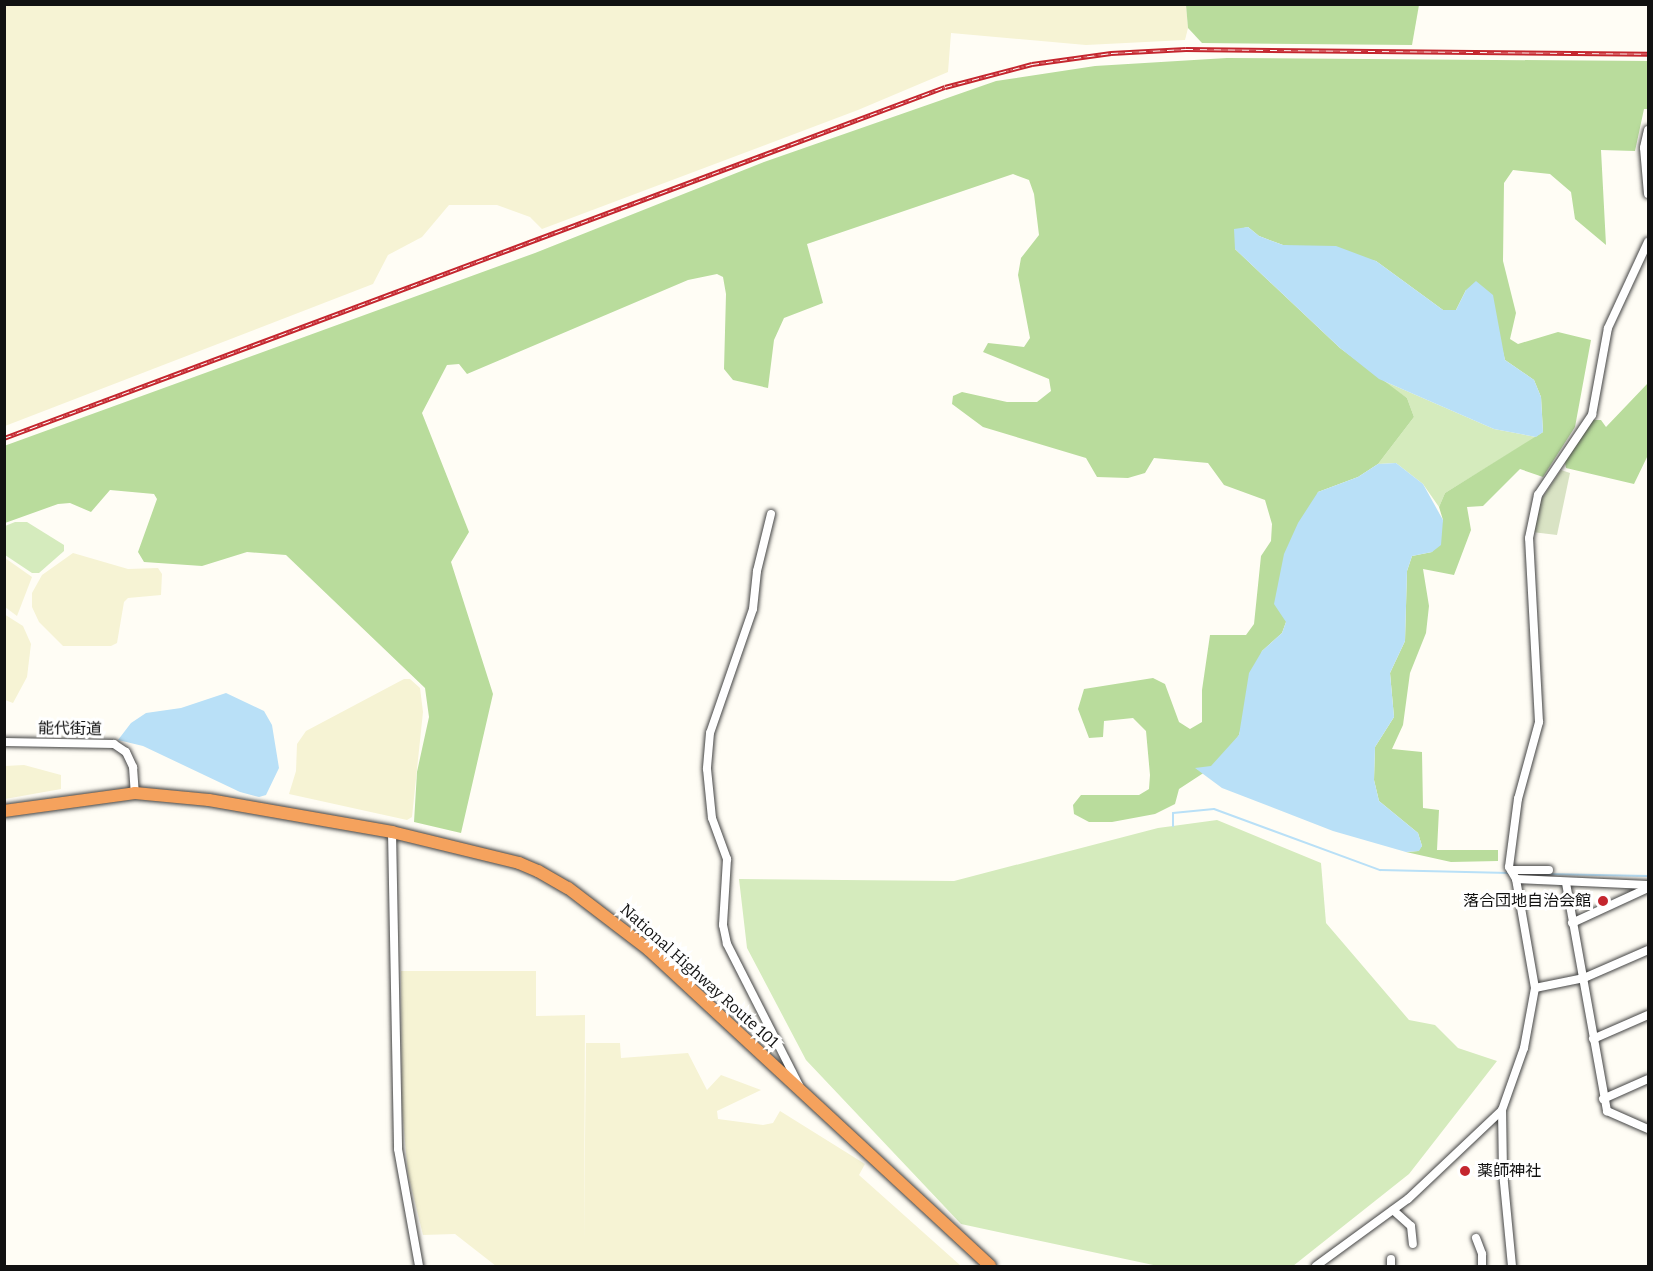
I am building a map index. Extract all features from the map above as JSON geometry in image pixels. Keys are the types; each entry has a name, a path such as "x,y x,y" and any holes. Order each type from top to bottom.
{"highway":[{"name":"National Highway Route 101","path":"4,811 135,793 209,800 392,832 519,863 568,888 649,950 990,1266"}],"street":[{"path":"1648,130 1644,148 1648,194"},
{"path":"1512,1266 1503,1172 1502,1110 1524,1048 1535,988 1516,879 1511,870 1511,837 1518,799 1539,722 1529,538 1538,495 1592,415 1608,328 1648,242"},
{"path":"771,514 757,571 753,609 710,733 707,769 712,818 727,859 723,925 727,944 800,1088"},
{"name":"能代街道","path":"4,742 114,744 126,752 133,767 135,793"},
{"path":"392,832 398,1149 419,1266"},
{"path":"1511,870 1549,870"},
{"path":"1516,879 1648,887"},
{"path":"1566,883 1607,1112 1648,1129"},
{"path":"1572,922 1648,887"},
{"path":"1535,988 1584,978 1648,950"},
{"path":"1593,1039 1648,1015"},
{"path":"1603,1099 1648,1079"},
{"path":"1316,1266 1393,1210 1502,1110"},
{"path":"1393,1210 1411,1226 1413,1244"},
{"path":"1476,1238 1482,1254 1482,1266"}],"shaded area":[{"path":"5,5 1186,5 1188,28 1185,40 1086,45 951,33 948,72 858,110 542,229 530,217 497,205 449,205 422,237 388,255 373,284 5,426"},
{"path":"73,553 128,569 158,568 162,574 161,595 128,598 124,602 117,643 111,646 63,646 39,622 32,607 32,593 42,575"},
{"path":"5,558 32,577 17,616 5,607"},
{"path":"4,614 23,626 31,644 27,677 13,703 5,700"},
{"path":"404,679 410,679 420,688 423,712 412,817 407,820 289,794 296,771 297,744 306,731"},
{"path":"24,765 61,775 61,789 5,799 5,766"},
{"path":"401,971 536,971 536,1016 585,1015 584,1240 586,1043 620,1043 621,1058 688,1053 707,1090 721,1075 761,1090 717,1111 718,1119 763,1125 773,1123 780,1111 865,1164 859,1175 961,1266 496,1266 455,1234 423,1235 408,1174 402,1109"}],"green space":[{"path":"1186,4 1419,5 1412,45 1202,43 1188,28"},
{"path":"1227,58 1648,61 1648,109 1644,109 1635,151 1601,150 1606,245 1575,219 1571,192 1550,174 1513,170 1504,183 1503,261 1516,313 1510,339 1518,344 1558,332 1591,340 1575,427 1543,477 1520,469 1483,506 1467,507 1471,530 1454,575 1423,569 1429,606 1426,633 1410,673 1403,725 1392,749 1422,752 1423,808 1439,810 1437,850 1498,850 1498,861 1451,862 1406,852 1418,851 1422,846 1418,833 1379,801 1374,780 1375,747 1394,717 1390,673 1405,641 1407,571 1412,556 1432,552 1443,520 1439,507 1445,493 1543,432 1541,397 1534,380 1505,360 1500,340 1466,290 1456,310 1443,310 1376,261 1283,245 1259,236 1248,227 1235,230 1235,249 1340,348 1407,398 1414,417 1378,464 1358,477 1318,492 1286,622 1282,633 1262,651 1239,735 1226,753 1211,767 1197,769 1205,772 1179,789 1175,804 1155,814 1112,822 1089,822 1074,814 1073,805 1081,795 1139,795 1149,789 1146,731 1133,718 1104,721 1103,737 1089,738 1078,709 1084,689 1153,678 1165,684 1179,722 1190,729 1202,722 1202,690 1210,635 1246,635 1254,624 1261,556 1271,541 1272,524 1265,500 1224,485 1208,463 1154,458 1145,473 1128,478 1097,477 1086,458 983,427 952,404 953,396 962,392 1007,402 1037,402 1051,391 1049,379 983,352 988,343 1024,347 1030,338 1018,275 1021,258 1039,235 1034,194 1029,180 1013,174 807,244 823,303 784,318 774,340 768,388 733,380 724,369 726,294 723,277 717,274 688,280 467,374 459,364 447,365 422,413 469,532 451,562 493,694 461,833 414,822 417,772 429,717 425,688 286,555 247,552 202,566 144,562 138,552 157,499 154,494 110,490 91,512 70,503 58,504 5,523 4,446 535,253 764,162 996,81 1095,66"},
{"path":"1379,379 1494,429 1536,437 1445,493 1439,507 1423,484 1396,463 1378,464 1414,417 1407,398"},
{"path":"1648,383 1648,455 1634,484 1566,468 1565,462 1593,420 1601,420 1606,427"},
{"path":"1561,470 1570,473 1557,535 1532,532 1538,504"},
{"path":"15,522 27,522 64,545 64,551 39,573 32,573 5,555 5,526"},
{"path":"1217,820 1321,863 1326,923 1409,1020 1435,1025 1458,1048 1497,1061 1409,1174 1293,1266 1158,1266 961,1224 806,1060 747,948 739,879 954,881 1158,828"}],"water":[{"path":"1248,227 1259,236 1283,245 1336,246 1376,261 1443,310 1456,310 1466,290 1476,281 1493,295 1505,360 1534,380 1541,397 1543,432 1536,437 1494,429 1379,379 1340,348 1235,249 1234,229"},
{"path":"1396,463 1423,484 1443,520 1441,545 1432,552 1412,556 1407,571 1405,641 1390,673 1394,717 1375,747 1374,780 1379,801 1418,833 1422,846 1419,851 1406,852 1333,831 1222,788 1195,768 1211,766 1239,735 1249,673 1262,651 1282,633 1286,622 1274,604 1284,554 1298,523 1318,492 1358,477 1378,464"},
{"path":"226,693 264,711 272,725 279,768 266,795 259,797 240,792 143,746 118,740 131,723 146,713 181,708"}],"waterway":[{"path":"1173,826 1173,813 1214,809 1380,870 1509,873"},
{"path":"1545,874 1648,876"}],"railway":[{"path":"4,438 945,87 1032,64 1111,53 1186,49 1648,54"}],"place":[{"name":"落合団地自治会館","path":"1603,901"},
{"name":"薬師神社","path":"1465,1171"}]}
